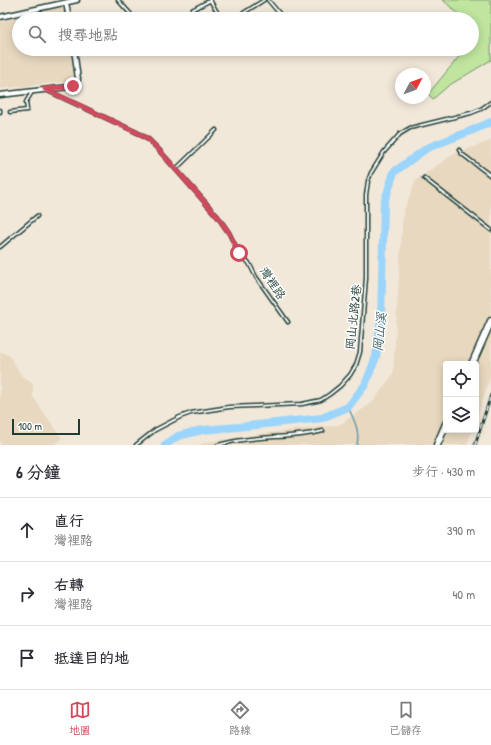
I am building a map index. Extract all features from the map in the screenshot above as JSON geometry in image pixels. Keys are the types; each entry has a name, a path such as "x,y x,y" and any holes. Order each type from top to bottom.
{"street":[{"path":"22,12 77,0"},
{"path":"66,2 68,12"},
{"path":"0,17 12,14"},
{"path":"0,95 73,86 78,82 75,56"},
{"path":"473,361 491,321"},
{"path":"437,445 443,431"}],"lane":[{"path":"118,0 129,12"},
{"path":"192,10 210,0 217,12"},
{"path":"245,12 264,0"},
{"path":"268,0 278,12"},
{"name":"灣裡路","path":"45,89 136,132 149,140 225,226 239,253 249,263 256,276 288,322"},
{"path":"10,112 27,110 26,102 32,91"},
{"name":"岡山北路2巷","path":"136,445 155,430 191,413 229,407 302,404 321,400 340,386 350,375 356,365 360,352 366,278 366,195 371,173 384,152 400,134 410,128 471,113 491,102"},
{"path":"176,169 216,130"},
{"path":"459,150 462,154 491,176"},
{"path":"424,178 491,230"},
{"path":"0,248 37,216"},
{"path":"218,445 242,440 294,436 322,431"}],"shaded area":[{"path":"64,7 65,12 43,12"},
{"path":"12,19 12,56 71,56 74,78 73,81 0,89 0,22"},
{"path":"491,140 491,375 479,410 479,361 443,361 443,433 471,433 467,445 197,445 206,442 267,433 339,425 372,403 393,374 403,212 416,180 455,153"},
{"path":"0,351 10,356 21,375 33,384 33,397 62,438 54,445 0,445"}],"green space":[{"path":"443,0 491,0 491,60 448,86 433,99 431,97 431,90 459,56 479,56 479,12 456,12"}],"waterway":[{"name":"岡山溪","path":"165,445 178,436 202,430 322,418 348,407 365,385 376,357 381,319 384,203 394,172 427,148 491,122"},
{"path":"348,407 357,430 357,445"}],"railway":[{"path":"475,445 491,395"}],"route":[{"path":"73,86 45,89 136,132 149,140 218,217 225,226 239,253"}]}
